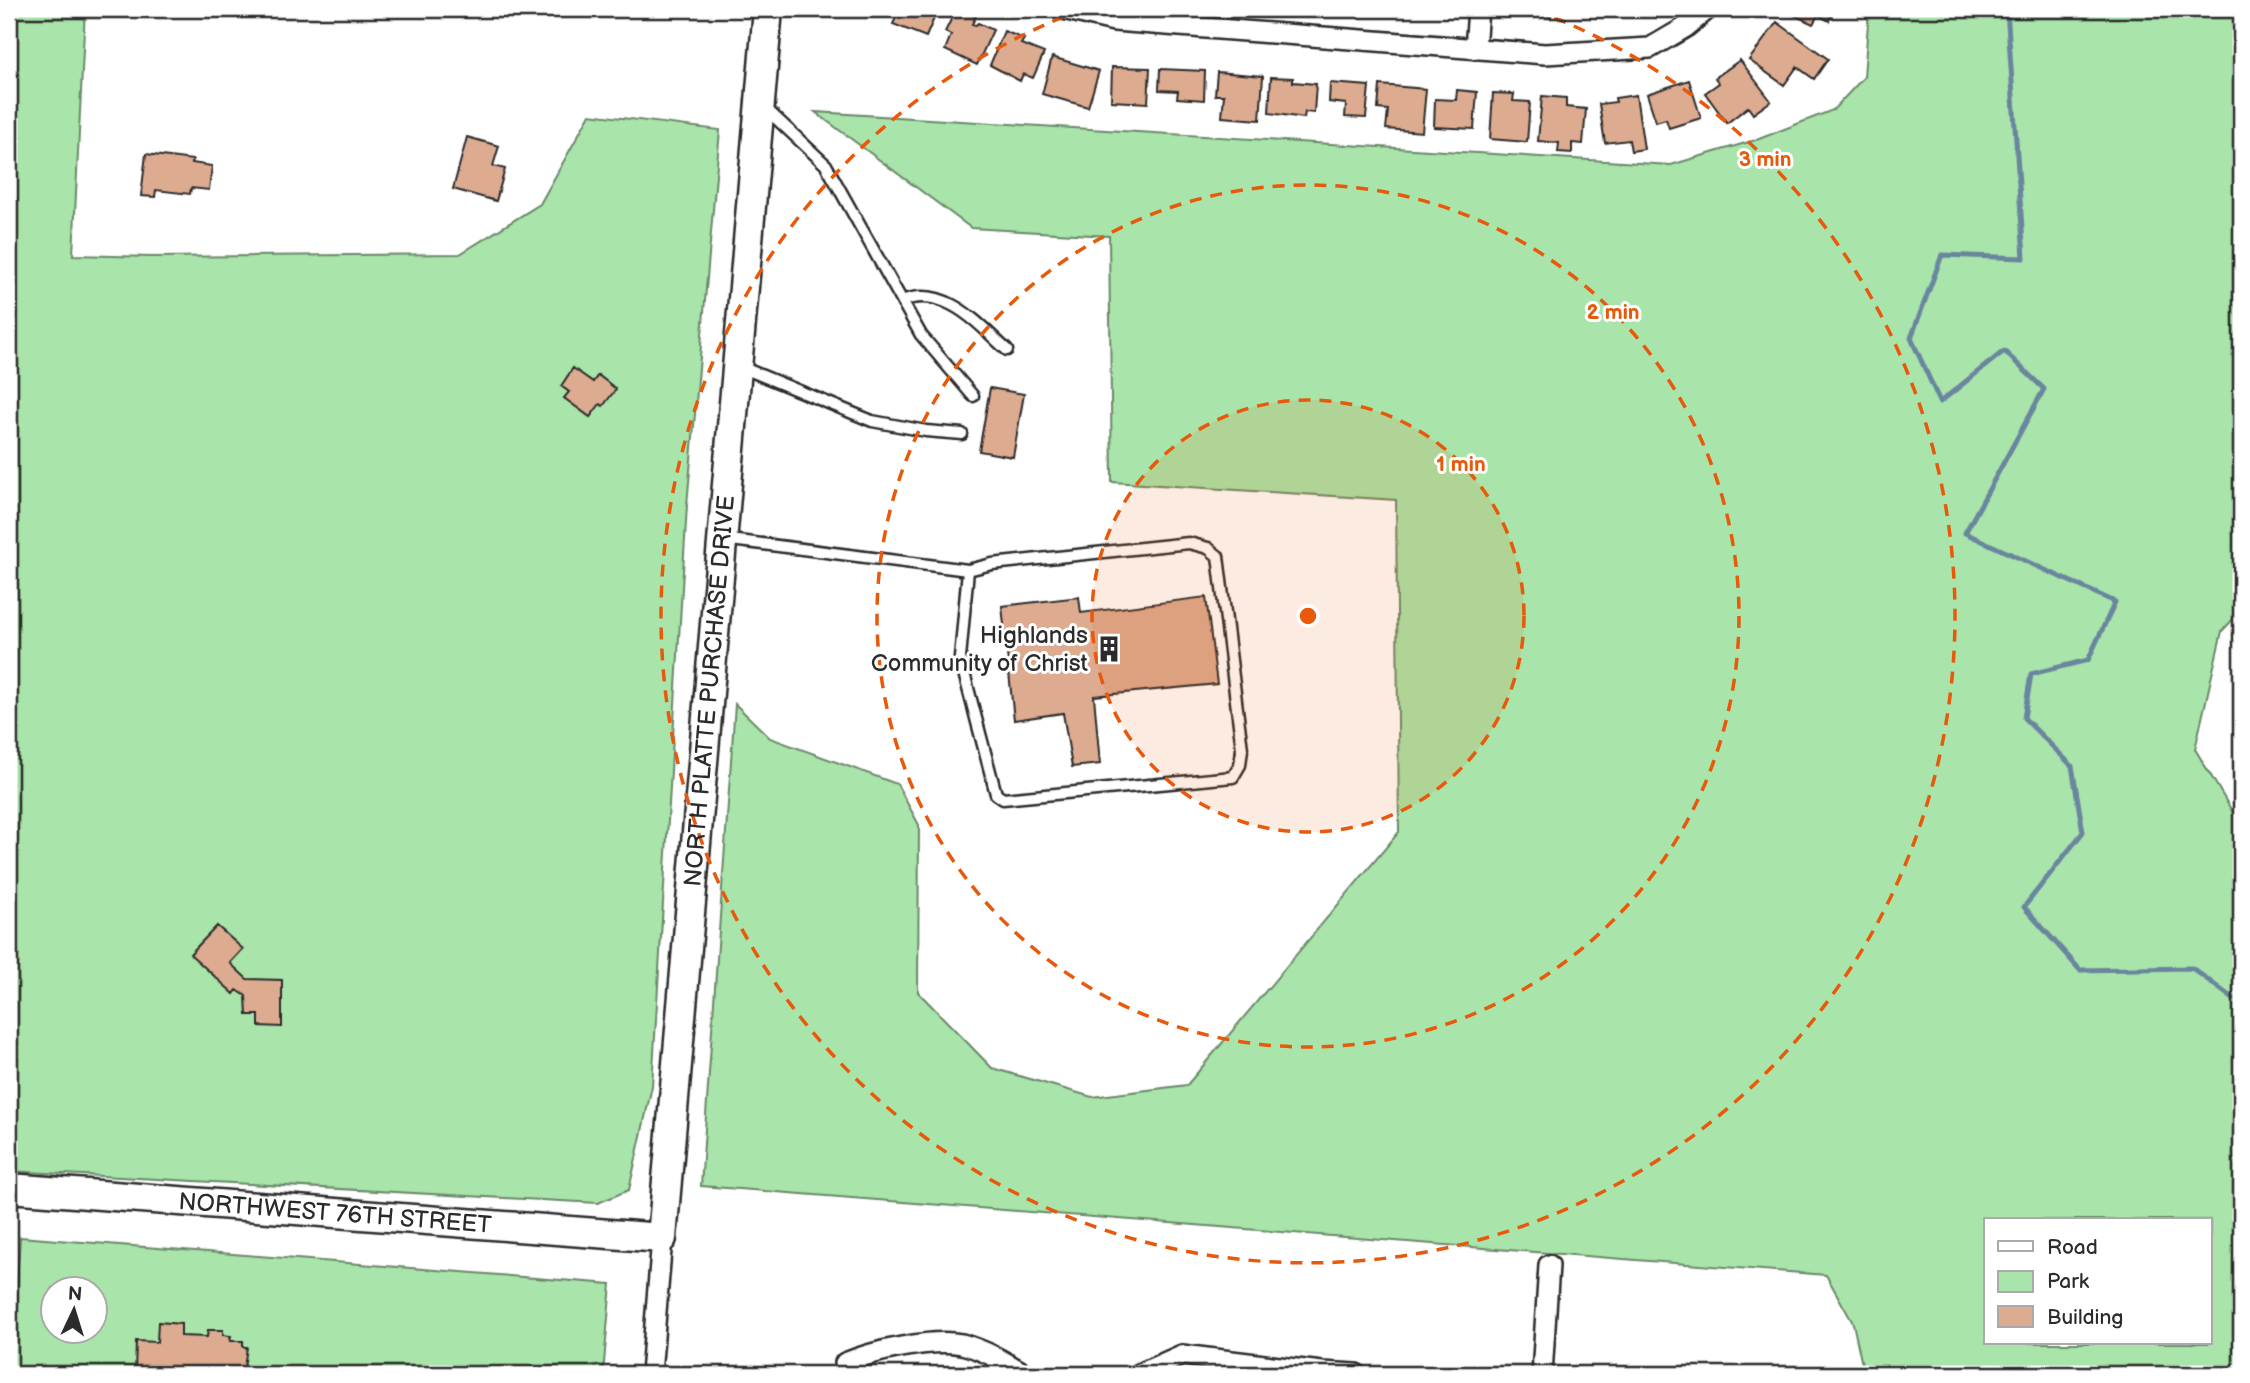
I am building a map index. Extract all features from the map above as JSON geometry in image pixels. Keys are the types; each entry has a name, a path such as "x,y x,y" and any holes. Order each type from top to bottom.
{"street":[{"name":"NORTH PLATTE PURCHASE DRIVE","path":"651,1374 768,9"},
{"path":"1063,9 1114,22 1545,54 1650,48 1686,27 1709,9"},
{"path":"1475,48 1478,9"},
{"name":"NORTHWEST 76TH STREET","path":"9,1188 662,1238"},
{"path":"1542,1374 1549,1265"},
{"path":"845,1363 862,1356 913,1345 960,1344 998,1358 1025,1374"},
{"path":"1139,1374 1182,1355 1322,1373 1356,1374"}],"lane":[{"path":"761,104 827,165 921,335 973,396"},
{"path":"902,301 915,296 947,301 972,318 1007,350"},
{"path":"738,366 872,421 926,431 962,434"},
{"path":"723,539 968,570 992,564 1189,544 1208,548 1218,556 1242,749 1240,765 1233,778 1003,799 996,794 960,658 968,570"}],"green space":[{"path":"9,9 85,9 73,255 152,257 460,254 540,204 590,114 720,130 687,505 652,1086 629,1190 598,1203 9,1171"},
{"path":"1869,9 2241,9 2241,611 2222,631 2195,749 2241,826 2241,1374 1864,1374 1853,1323 1826,1275 701,1186 735,704 770,738 897,784 919,825 918,992 992,1068 1092,1097 1187,1085 1399,832 1396,500 1112,482 1109,236 971,228 815,112 1671,165 1759,139 1833,110 1864,77"},
{"path":"20,1237 611,1284 603,1374 11,1374"}],"building":[{"path":"900,9 938,9 926,37 893,24"},
{"path":"956,9 976,16 972,24 978,23 993,30 977,65 945,50 951,35 945,32"},
{"path":"1524,9 1552,9 1551,17 1524,15"},
{"path":"1781,9 1835,9 1829,21 1818,15 1813,24"},
{"path":"1777,22 1828,59 1814,79 1797,67 1784,85 1749,60"},
{"path":"1004,31 1024,39 1021,44 1044,53 1033,78 1023,74 1020,81 990,65"},
{"path":"1052,57 1099,71 1088,107 1042,94"},
{"path":"1740,60 1771,101 1753,114 1748,107 1727,123 1705,93 1719,83 1715,78"},
{"path":"1112,67 1150,68 1148,103 1111,101"},
{"path":"1160,69 1205,71 1204,100 1177,98 1178,91 1159,90"},
{"path":"1217,72 1263,76 1260,120 1222,117 1224,95 1215,95"},
{"path":"1271,77 1293,78 1293,82 1316,84 1314,113 1305,112 1304,118 1269,113"},
{"path":"1689,80 1701,118 1669,128 1666,119 1656,122 1647,94"},
{"path":"1330,83 1369,86 1366,118 1345,117 1346,104 1329,102"},
{"path":"1380,85 1426,89 1422,132 1386,129 1388,110 1378,109"},
{"path":"1457,90 1477,92 1474,129 1434,127 1435,99 1456,100"},
{"path":"1493,93 1514,94 1513,101 1530,102 1527,142 1490,139"},
{"path":"1636,95 1644,149 1631,151 1629,140 1605,143 1599,104"},
{"path":"1542,96 1566,98 1566,107 1586,109 1583,144 1572,143 1572,153 1558,152 1559,143 1538,141"},
{"path":"467,137 499,146 493,166 505,169 496,201 453,189"},
{"path":"146,154 193,160 192,163 212,166 209,190 191,188 190,194 156,190 155,197 141,196"},
{"path":"573,368 593,382 598,375 616,389 590,417 564,398 569,392 561,386"},
{"path":"990,388 1024,394 1013,457 979,451"},
{"name":"Highlands Community of Christ","path":"1079,597 1081,613 1206,597 1217,684 1094,696 1100,764 1072,767 1063,713 1014,720 1002,606"},
{"path":"217,926 243,949 230,963 247,979 282,980 282,1027 259,1026 259,1015 247,1015 246,996 237,990 234,994 190,954"},
{"path":"158,1322 181,1324 181,1336 207,1337 208,1330 223,1330 223,1335 231,1336 230,1341 243,1341 243,1347 247,1347 243,1374 172,1374 173,1368 157,1367 156,1374 135,1373 136,1341 157,1342"}],"waterway":[{"path":"2007,9 2024,258 1942,255 1911,338 1940,402 2004,351 2044,389 1965,533 2115,602 2088,660 2031,674 2024,718 2072,766 2083,832 2024,907 2080,970 2192,968 2232,998 2241,1001"}],"place":[{"name":"Highlands Community of Christ","path":"1109,649"}]}
